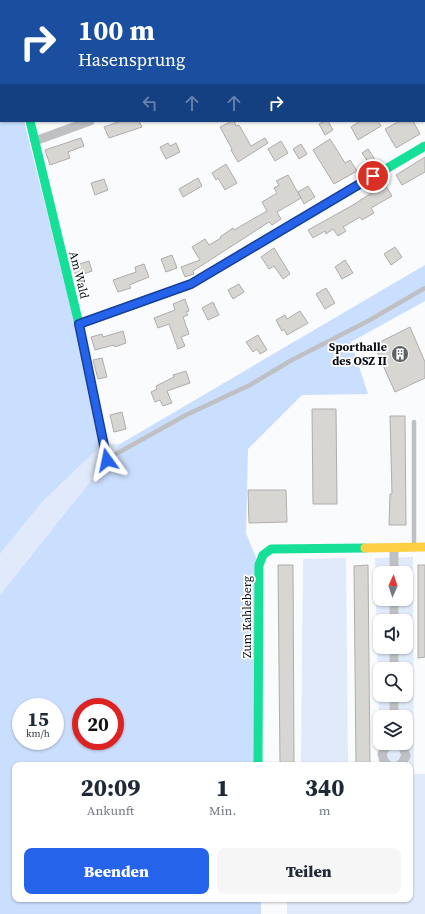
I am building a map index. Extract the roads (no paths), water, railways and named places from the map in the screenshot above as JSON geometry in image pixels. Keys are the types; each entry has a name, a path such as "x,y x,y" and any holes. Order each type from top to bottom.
{"street":[{"name":"Am Wald","path":"30,122 79,324"},
{"path":"35,141 87,122"},
{"path":"79,324 191,284 425,146"},
{"name":"Zum Kahleberg","path":"258,762 259,565 263,555 271,549 425,547"},
{"path":"394,548 394,566"},
{"path":"384,750 382,754 385,762"},
{"path":"403,762 406,756 404,750"}],"lane":[{"name":"Am Wald","path":"79,324 107,460 186,415 250,385 290,361 368,321 425,288"},
{"path":"414,422 414,548"}],"place":[{"name":"Sporthalle des OSZ II","path":"400,354"}]}
